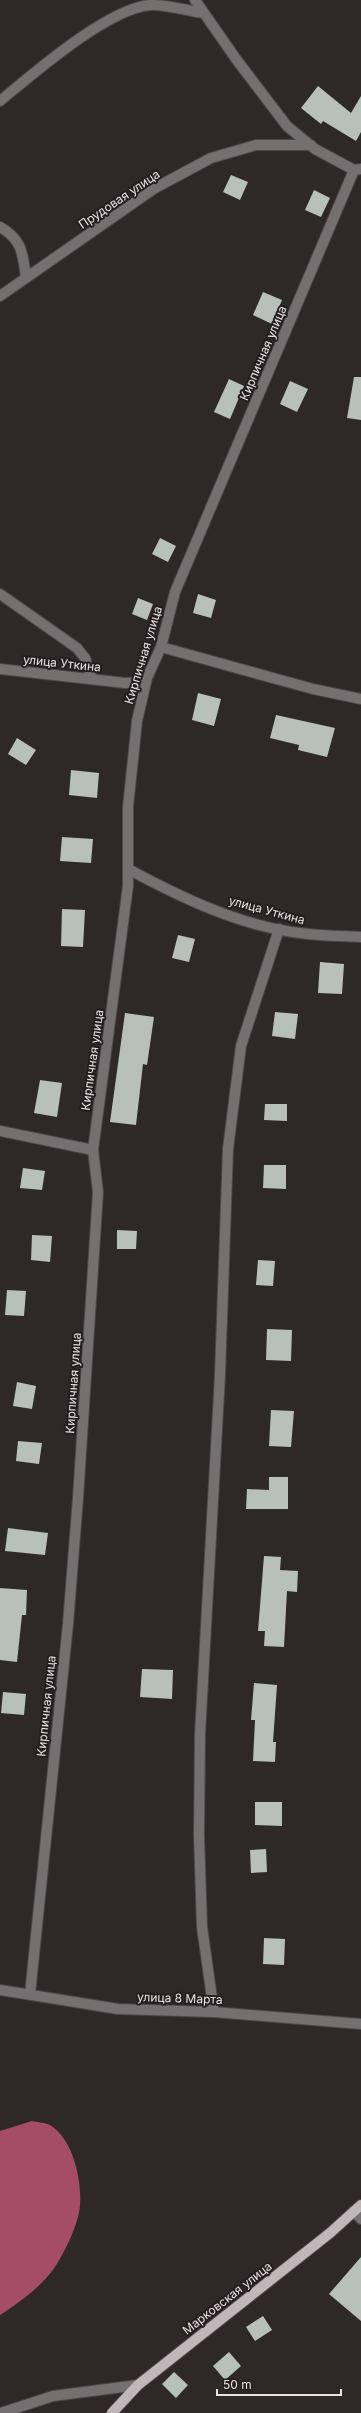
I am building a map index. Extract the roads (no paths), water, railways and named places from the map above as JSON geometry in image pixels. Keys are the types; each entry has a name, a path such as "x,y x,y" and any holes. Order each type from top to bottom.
{"main road":[{"name":"Марковская улица","path":"112,2413 138,2385 330,2233 358,2208"}],"street":[{"path":"0,101 67,47 122,14 139,0"},
{"path":"195,0 236,59 288,126 311,146 357,169"},
{"path":"122,14 150,5 204,13"},
{"name":"Прудовая улица","path":"0,296 156,188 211,158 256,145 311,146"},
{"name":"Кирпичная улица","path":"30,1994 68,1624 79,1490 98,1192 93,1150 128,886 128,807 137,720 146,682 161,647 175,592 357,169"},
{"path":"0,227 13,234 23,254 26,278"},
{"path":"0,594 76,648 84,658 92,679"},
{"path":"161,647 313,689 361,699"},
{"name":"улица Уткина","path":"0,669 125,683 146,682"},
{"name":"улица Уткина","path":"128,869 169,891 240,919 299,933 361,938"},
{"path":"214,2012 202,1927 199,1836 200,1734 220,1375 228,1149 241,1046 279,929"},
{"path":"0,1131 93,1150"},
{"name":"улица 8 Марта","path":"0,1990 30,1994 71,2003 118,2009 214,2012 361,2024"},
{"path":"358,2208 361,2219"},
{"path":"1,2413 53,2396 138,2385"}]}
